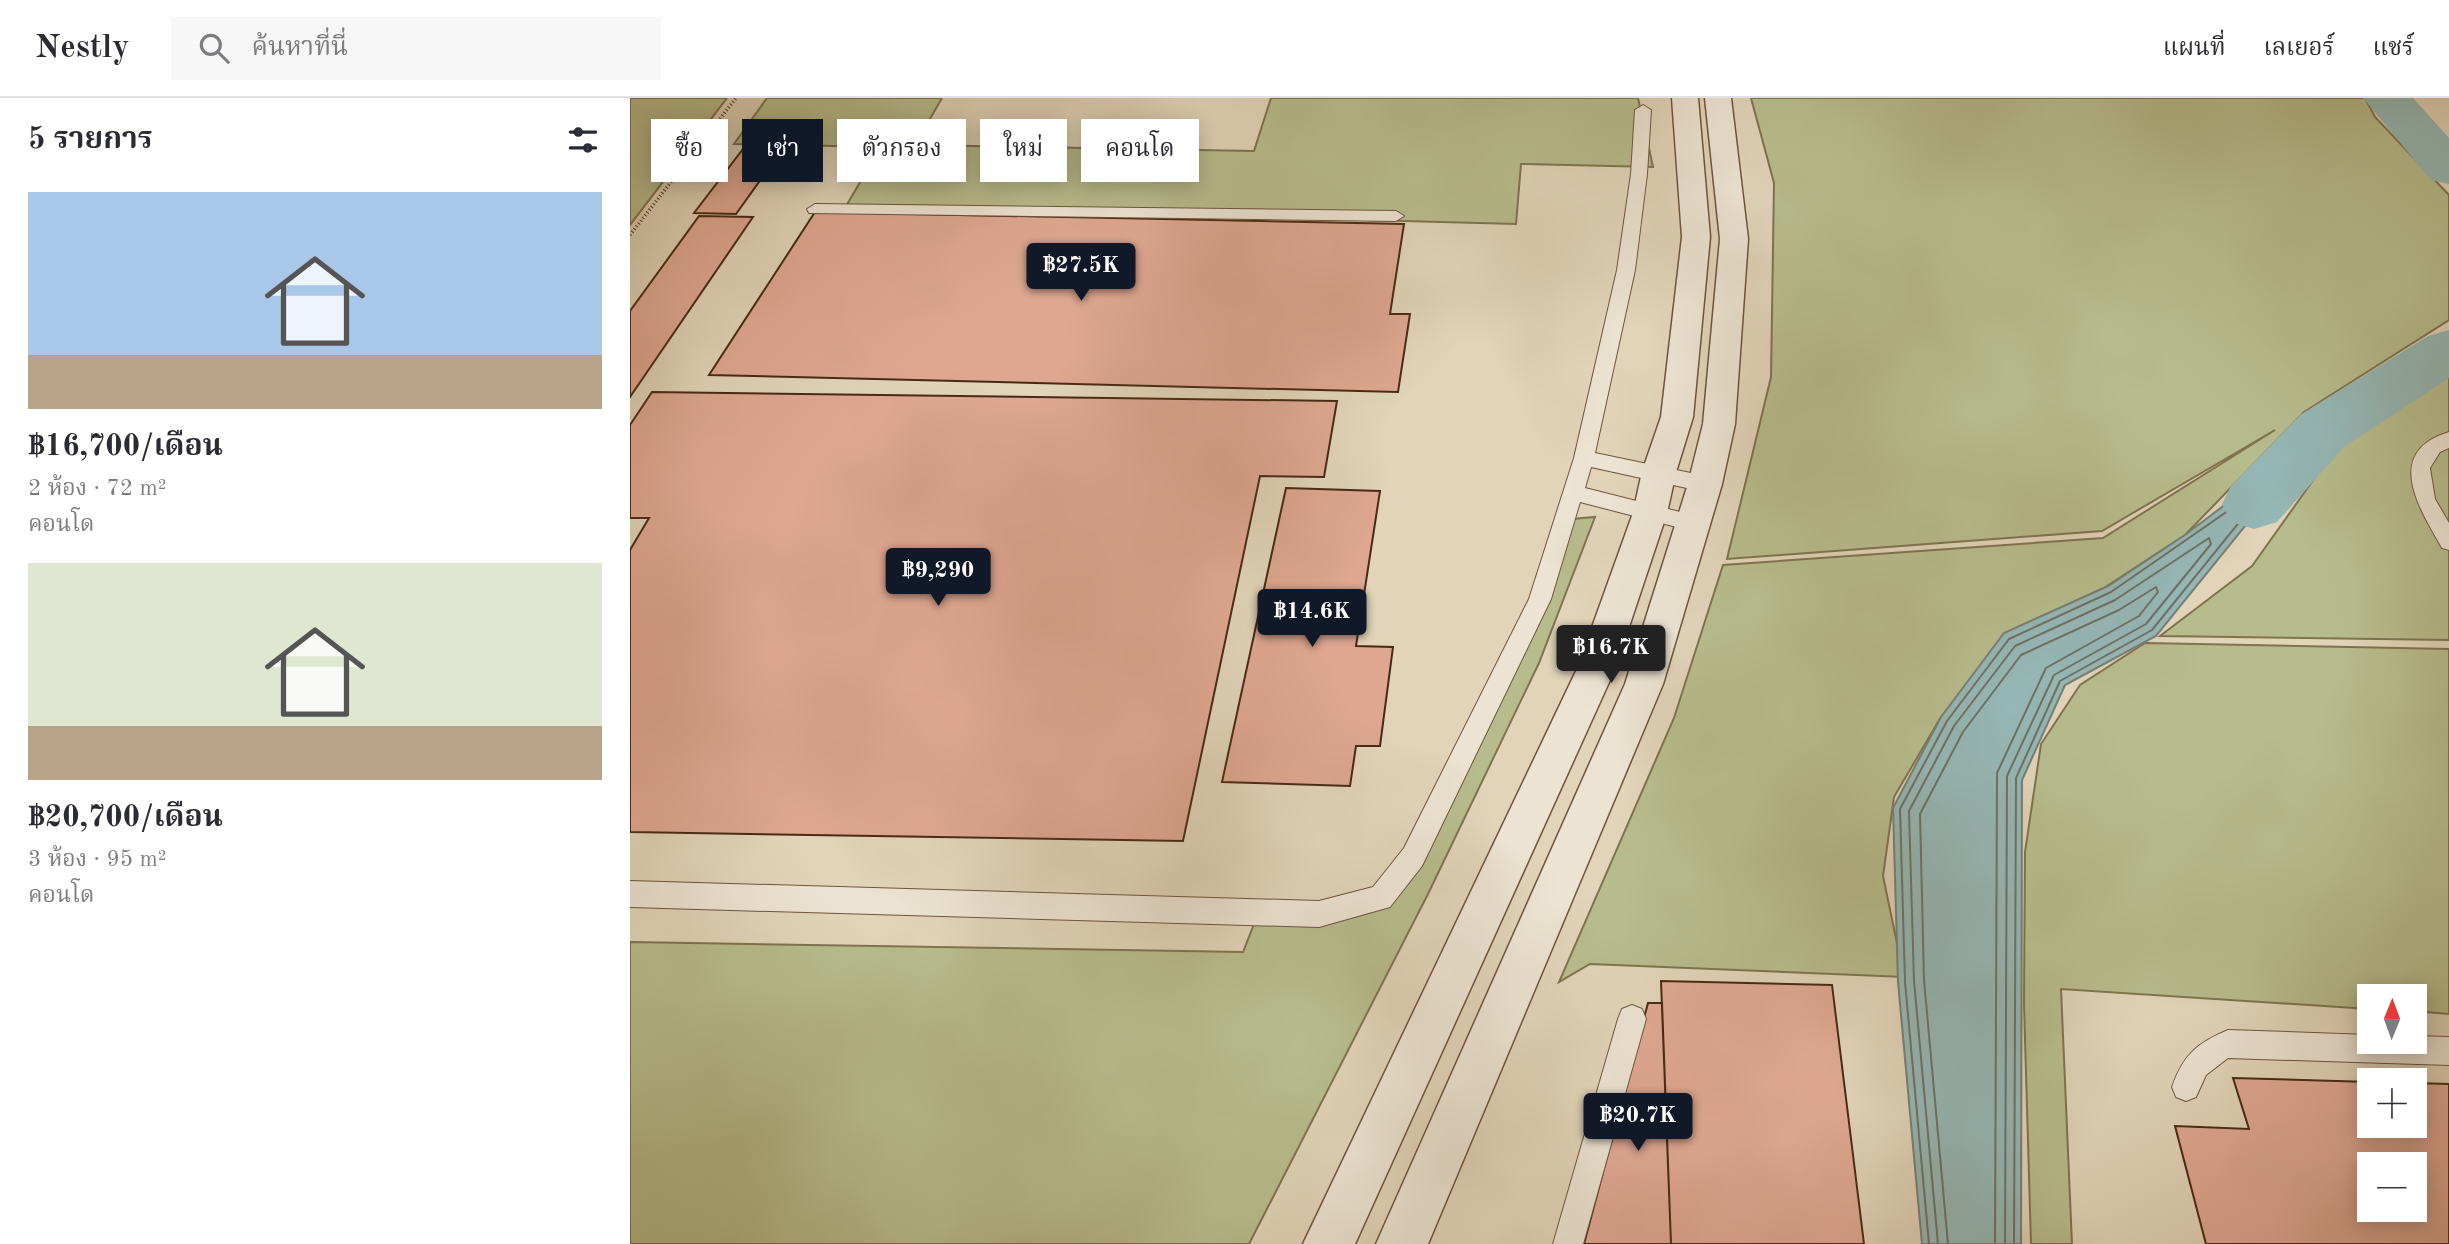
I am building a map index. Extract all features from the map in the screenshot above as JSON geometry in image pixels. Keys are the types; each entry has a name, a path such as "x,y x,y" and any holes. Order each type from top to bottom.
{"street":[{"path":"1329,1244 1596,669 1650,513 1659,472 1677,417 1696,237 1685,98"},
{"path":"1402,1244 1644,684 1705,484 1718,424 1734,239 1718,98"}],"lane":[{"path":"630,894 1319,914 1381,898 1413,857 1540,599 1584,458 1626,270 1639,174 1643,110"},
{"path":"815,209 1396,216"},
{"path":"2449,439 2433,447 2420,468 2425,500 2449,542"},
{"path":"1584,458 1705,484"},
{"path":"1574,493 1692,523"},
{"path":"1568,1244 1632,1019"},
{"path":"2186,1087 2192,1067 2210,1051 2228,1044 2449,1051"}],"path":[{"path":"630,235 736,98"}],"green space":[{"path":"630,98 727,98 711,119 651,119 651,182 663,182 630,225"},
{"path":"767,98 942,98 930,119 837,119 837,146 823,146 823,119 752,119"},
{"path":"1271,98 1638,98 1653,167 1521,164 1516,224 846,206 860,182 966,182 966,146 980,146 980,182 1067,182 1067,148 1081,148 1081,182 1199,182 1199,150 1254,151"},
{"path":"1751,98 2365,98 2375,117 2449,195 2449,320 2304,412 2185,535 2107,586 1941,717 1894,797 1883,876 1904,977 1590,964 1559,982 1674,718 1723,565 2103,538 2275,430 2102,531 1727,559 1771,377 1774,183"},
{"path":"742,133 742,144 734,144"},
{"path":"2449,375 2449,640 2160,636 2252,566 2346,434"},
{"path":"1595,517 1539,663 1428,894 1249,1244 630,1244 630,942 1243,952 1258,914 1372,899 1425,830 1572,519"},
{"path":"2145,643 2449,649 2449,1014 2427,1012 2427,984 2357,984 2357,1008 2061,989 2072,1244 2031,1244 2024,1004 2025,852 2041,744 2080,685"}],"water":[{"path":"2322,431 2156,636 2065,685 2022,780 2021,1244 1922,1244 1898,982 1893,808 1941,717 2004,633 2108,586 2185,535"}],"building":[{"path":"742,150 742,182 759,182 736,214 694,213 718,182 728,182 728,169"},
{"path":"815,212 1404,224 1390,314 1410,314 1398,392 709,375"},
{"path":"699,216 753,217 630,397 630,311"},
{"path":"652,392 1337,401 1324,477 1260,476 1183,841 630,832 630,550 649,518 630,518 630,425"},
{"path":"1286,488 1380,491 1356,646 1393,647 1380,746 1356,746 1350,786 1222,782"},
{"path":"1661,981 1832,985 1864,1244 1671,1244"},
{"path":"1648,1003 1662,1003 1671,1244 1584,1244"},
{"path":"2233,1078 2357,1082 2357,1138 2427,1138 2427,1083 2449,1084 2449,1244 2206,1244 2175,1126 2249,1129"}],"waterway":[{"path":"2387,98 2449,169"},
{"path":"2254,504 2322,431 2449,350"}]}
